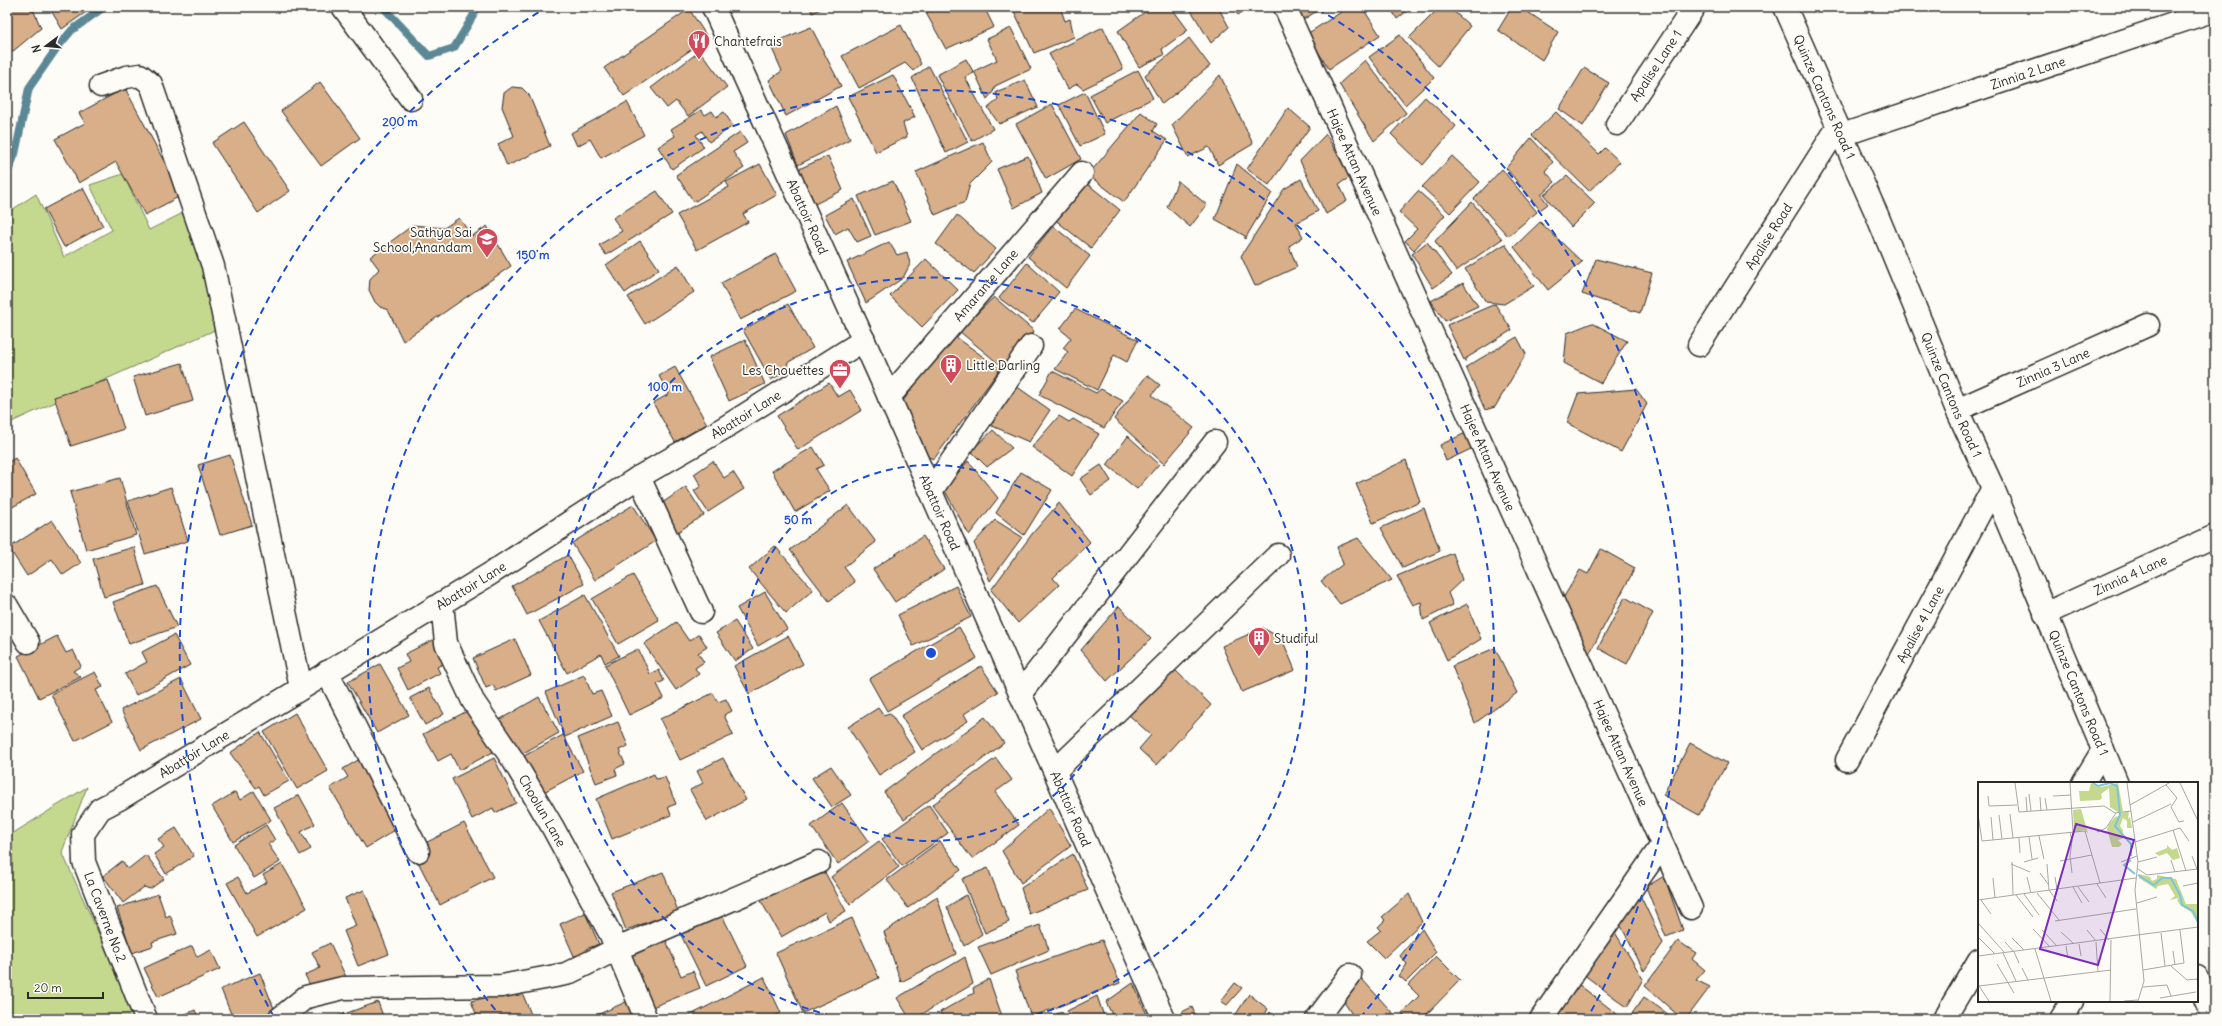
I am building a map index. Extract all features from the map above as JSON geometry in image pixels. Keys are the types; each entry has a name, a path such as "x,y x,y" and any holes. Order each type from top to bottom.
{"street":[{"path":"343,7 412,99"},
{"name":"Abattoir Road","path":"713,7 864,340 1164,1019"},
{"name":"Hajee Attan Avenue","path":"1285,7 1691,908"},
{"name":"Apalise Lane 1","path":"1618,124 1694,7"},
{"name":"Quinze Cantons Road 1","path":"1785,7 1877,215 1957,410 1993,488 2117,782"},
{"name":"Zinnia 2 Lane","path":"1840,131 2215,10"},
{"path":"101,86 126,77 140,75 151,84 213,266 301,688"},
{"name":"Apalise Road","path":"1699,345 1840,131"},
{"name":"Amarante Lane","path":"889,397 1082,173"},
{"name":"Zinnia 3 Lane","path":"1957,410 2148,325"},
{"name":"Abattoir Lane","path":"83,834 100,809 119,799 490,574 639,477 724,428 864,340"},
{"path":"931,491 1031,346"},
{"path":"1020,694 1215,442"},
{"path":"639,477 701,612"},
{"name":"Apalise 4 Lane","path":"1847,760 1993,488"},
{"name":"Zinnia 4 Lane","path":"2045,614 2215,536"},
{"path":"1054,771 1278,555"},
{"name":"Choolun Lane","path":"442,603 446,643 473,701 513,760 552,826 611,935 646,1019"},
{"path":"7,606 28,642"},
{"path":"327,672 418,851"},
{"path":"2084,782 2103,750"},
{"name":"La Caverne No.2","path":"83,834 84,862 146,1019"},
{"path":"1541,1019 1662,845"},
{"path":"278,1019 306,997 343,988 502,986 566,974 617,949 819,862"},
{"path":"1944,1019 1978,962"},
{"path":"1317,1019 1350,975"},
{"path":"2198,979 2214,1019"},
{"path":"2061,1019 2071,1002"}],"green space":[{"path":"123,174 149,230 187,211 217,329 7,424 7,213 36,194 64,257 112,230 90,185"},
{"path":"87,787 62,852 137,1019 7,1019 7,837"}],"building":[{"path":"7,7 32,7 41,28 12,52 7,40"},
{"path":"49,7 93,7 62,29"},
{"path":"810,7 825,7 812,13"},
{"path":"936,7 984,7 994,27 946,49 926,13"},
{"path":"1012,7 1060,7 1065,21 1070,19 1074,37 1034,53"},
{"path":"1152,7 1171,7 1188,30 1162,49 1164,55 1139,67 1118,31"},
{"path":"1189,7 1218,7 1229,27 1211,43"},
{"path":"1231,7 1249,7 1238,15"},
{"path":"1296,7 1323,7 1303,20"},
{"path":"1349,7 1362,7 1380,35 1329,69 1307,34"},
{"path":"1390,7 1412,7 1397,19"},
{"path":"1440,7 1449,7 1470,26 1438,66 1409,38"},
{"path":"1512,7 1520,7 1558,32 1542,60 1498,30"},
{"path":"689,9 708,38 624,96 604,68"},
{"path":"901,25 921,64 913,71 905,63 859,88 842,56"},
{"path":"811,27 841,86 786,116 769,80 782,71 770,44"},
{"path":"1103,27 1123,69 1083,89 1077,84 1068,89 1049,54"},
{"path":"1011,28 1031,69 995,86 993,92 987,99 974,71 997,60 987,39"},
{"path":"1400,35 1434,78 1405,105 1369,57"},
{"path":"1189,38 1210,66 1162,104 1145,75"},
{"path":"700,51 727,87 688,116 676,101 667,108 651,88"},
{"path":"966,59 974,73 965,77 993,129 972,141 937,75"},
{"path":"1365,60 1406,113 1374,141 1339,84"},
{"path":"929,66 968,142 946,153 912,78"},
{"path":"1584,68 1609,83 1583,126 1559,109"},
{"path":"1138,70 1153,98 1105,123 1090,95"},
{"path":"893,75 915,117 903,123 907,137 876,152 848,97"},
{"path":"1220,75 1253,144 1218,165 1209,147 1188,157 1172,125"},
{"path":"1025,80 1038,107 999,124 988,108 998,100 996,92"},
{"path":"320,82 360,138 321,166 281,111"},
{"path":"512,87 522,88 529,95 550,146 507,166 498,144 514,136 502,107 504,93"},
{"path":"125,88 182,195 145,215 116,162 79,183 55,139 85,123 79,113"},
{"path":"1085,92 1105,134 1080,146 1059,105"},
{"path":"1425,97 1456,126 1423,165 1391,134"},
{"path":"627,102 644,135 601,158 590,139 577,146 571,133"},
{"path":"1052,104 1081,159 1046,179 1016,124"},
{"path":"836,106 850,139 798,165 786,135"},
{"path":"1288,108 1310,127 1269,185 1247,169"},
{"path":"701,110 705,115 712,111 716,117 724,112 733,126 709,142 702,131 696,135 704,147 672,169 658,147 675,136 671,129"},
{"path":"1141,112 1157,124 1153,131 1167,140 1124,202 1088,175"},
{"path":"1556,112 1599,154 1605,148 1620,162 1589,191 1532,135"},
{"path":"7,119 14,126 7,133"},
{"path":"244,122 290,191 258,213 212,143"},
{"path":"740,132 747,143 733,152 744,168 694,202 676,175"},
{"path":"1326,134 1350,177 1339,184 1347,201 1326,214 1300,161"},
{"path":"1531,138 1553,162 1545,171 1555,182 1541,195 1548,204 1540,210 1506,168"},
{"path":"983,142 992,162 970,184 965,202 935,215 916,172"},
{"path":"828,156 843,190 813,205 799,169"},
{"path":"1028,156 1042,193 1014,208 997,169"},
{"path":"1452,156 1480,182 1450,213 1422,187"},
{"path":"760,164 777,195 743,214 748,222 697,250 677,215 729,187 726,182"},
{"path":"1237,164 1272,193 1245,239 1245,236 1215,219"},
{"path":"1502,169 1537,212 1508,236 1474,199"},
{"path":"1567,176 1595,203 1571,227 1544,195"},
{"path":"1301,179 1318,211 1296,223 1303,237 1289,246 1297,267 1255,286 1241,256 1284,189"},
{"path":"893,181 911,221 875,235 858,196"},
{"path":"1178,181 1207,205 1190,227 1167,207"},
{"path":"1085,182 1120,210 1091,248 1054,219"},
{"path":"83,188 103,226 64,247 44,209"},
{"path":"657,191 672,214 606,255 599,245 622,231 613,218"},
{"path":"1418,191 1445,215 1414,250 1405,241 1417,229 1399,212"},
{"path":"854,199 871,236 857,242 848,227 835,234 825,215"},
{"path":"1472,202 1502,239 1456,271 1435,241"},
{"path":"957,215 996,249 974,273 936,244"},
{"path":"459,218 472,236 487,226 511,266 403,341 388,310 380,307 375,302 369,290 370,279 379,269 370,257 413,225 444,228"},
{"path":"1540,222 1582,262 1548,290 1514,247"},
{"path":"1053,226 1090,256 1066,288 1028,257"},
{"path":"640,241 659,269 625,293 606,265"},
{"path":"889,242 897,255 907,252 910,264 903,278 866,303 847,262"},
{"path":"1427,242 1452,275 1433,288 1412,254"},
{"path":"1505,244 1534,286 1504,304 1486,302 1465,269"},
{"path":"776,254 796,291 740,320 721,283"},
{"path":"926,259 958,290 922,327 890,296"},
{"path":"1596,259 1652,273 1640,313 1582,294"},
{"path":"1027,263 1059,292 1033,323 999,298"},
{"path":"678,265 694,292 645,324 628,297"},
{"path":"1463,283 1478,306 1445,321 1431,301"},
{"path":"994,297 1034,331 1005,369 959,331"},
{"path":"788,304 813,348 787,363 790,369 771,380 743,330"},
{"path":"1495,304 1512,330 1465,359 1465,362 1447,325"},
{"path":"1075,309 1138,340 1127,362 1114,355 1097,390 1055,369 1068,352 1063,348 1071,338 1060,329"},
{"path":"1592,323 1627,341 1601,383 1564,363 1567,333"},
{"name":"Little Darling","path":"952,334 1000,369 934,459 928,457 903,401"},
{"path":"1517,337 1526,354 1495,407 1485,410 1466,367"},
{"path":"745,340 765,384 729,401 709,357"},
{"path":"182,363 193,401 145,416 133,377"},
{"path":"675,367 707,424 675,442 653,403 669,394 659,376"},
{"path":"1052,371 1096,393 1101,389 1123,401 1104,428 1039,395"},
{"path":"1147,375 1160,385 1152,395 1194,428 1164,464 1114,419"},
{"path":"108,380 124,429 71,446 54,397"},
{"path":"829,383 838,397 850,390 862,410 798,450 777,416"},
{"path":"1016,386 1050,410 1029,442 990,425"},
{"path":"1636,389 1647,404 1621,452 1567,423 1578,394"},
{"path":"1059,416 1069,422 1073,419 1099,434 1072,476 1032,447"},
{"path":"993,430 1012,448 987,467 971,451"},
{"path":"1470,431 1477,446 1446,461 1440,445"},
{"path":"1128,436 1159,464 1137,489 1107,465"},
{"path":"813,447 824,465 816,469 830,491 795,512 772,471"},
{"path":"230,455 252,525 220,535 198,465"},
{"path":"15,458 36,494 7,510 7,463"},
{"path":"1406,460 1420,502 1373,523 1356,484"},
{"path":"713,461 724,478 733,472 744,489 708,512 694,491 701,486 694,474"},
{"path":"968,461 998,498 969,535 944,489"},
{"path":"1101,465 1111,481 1091,495 1080,479"},
{"path":"1021,472 1052,490 1024,535 996,513"},
{"path":"120,478 136,535 86,550 70,492"},
{"path":"171,487 188,541 145,554 128,501"},
{"path":"686,487 704,515 676,533 659,505"},
{"path":"1059,503 1090,542 1053,578 1059,585 1018,623 991,590 1032,534"},
{"path":"633,505 656,541 595,580 572,543"},
{"path":"848,505 876,542 844,567 855,582 829,601 790,550"},
{"path":"1424,508 1440,551 1403,568 1381,528"},
{"path":"52,520 81,563 63,575 52,559 27,576 9,548"},
{"path":"995,520 1022,537 990,581 974,543"},
{"path":"923,536 944,569 895,602 873,569"},
{"path":"1358,538 1392,580 1340,604 1321,581 1343,564 1337,547"},
{"path":"775,546 813,590 786,613 749,569"},
{"path":"134,547 145,585 104,597 93,559"},
{"path":"1601,549 1635,568 1587,658 1562,600 1580,570 1588,574"},
{"path":"1453,553 1462,580 1448,593 1453,605 1423,620 1421,602 1413,605 1397,576"},
{"path":"568,555 584,584 527,615 512,586"},
{"path":"633,575 659,620 618,644 592,599"},
{"path":"157,586 177,627 129,644 113,602"},
{"path":"956,586 971,617 913,646 898,615"},
{"path":"765,592 787,629 758,646 737,608"},
{"path":"585,595 619,656 605,663 601,654 567,673 539,621"},
{"path":"1625,597 1653,613 1627,664 1598,648"},
{"path":"1467,604 1481,639 1447,660 1430,623"},
{"path":"1119,606 1151,639 1107,681 1081,650"},
{"path":"735,621 753,649 735,661 716,633"},
{"path":"676,622 689,641 699,634 707,647 698,653 704,662 695,668 699,674 676,690 644,644"},
{"path":"959,627 977,658 887,711 869,679"},
{"name":"Studiful","path":"1263,628 1282,639 1295,670 1242,692 1222,646"},
{"path":"174,635 190,665 136,695 125,674 147,662 142,652"},
{"path":"57,636 66,653 73,650 81,666 73,671 81,677 39,698 18,656"},
{"path":"788,636 803,664 749,694 734,666"},
{"path":"437,638 448,661 437,667 440,673 408,690 397,668 409,662 405,654"},
{"path":"515,639 531,675 496,691 493,685 486,688 473,658"},
{"path":"1495,648 1517,693 1475,723 1452,666"},
{"path":"638,649 650,674 659,670 664,681 657,684 664,698 629,715 605,665"},
{"path":"380,664 409,715 377,733 348,682"},
{"path":"981,666 998,692 964,714 968,721 922,750 901,716"},
{"path":"1173,668 1211,705 1156,765 1139,749 1151,735 1129,715"},
{"path":"95,672 103,687 96,690 112,722 75,741 51,694"},
{"path":"584,675 592,694 601,691 612,716 565,737 546,692"},
{"path":"181,679 201,719 141,750 121,710"},
{"path":"429,688 444,714 425,725 410,698"},
{"path":"713,693 718,702 726,699 732,711 724,715 733,735 680,760 660,719"},
{"path":"539,697 559,733 518,756 499,720"},
{"path":"878,708 883,715 890,713 915,752 879,775 848,727"},
{"path":"471,709 493,752 459,770 451,754 438,761 423,734"},
{"path":"295,713 328,771 297,789 264,732"},
{"path":"985,717 1004,743 904,819 884,792"},
{"path":"618,722 628,746 619,750 625,764 615,769 617,775 596,783 578,738"},
{"path":"260,732 289,781 264,795 259,786 256,788 230,753"},
{"path":"563,735 583,771 542,793 522,757"},
{"path":"1690,743 1727,763 1699,815 1663,795"},
{"path":"494,758 516,803 495,813 493,808 472,819 452,779"},
{"path":"723,758 746,800 707,821 690,790 703,783 697,771"},
{"path":"996,758 1012,780 995,792 1019,825 972,859 932,805"},
{"path":"360,759 400,827 366,848 330,788 348,777 343,769"},
{"path":"831,766 851,795 832,807 812,778"},
{"path":"654,774 656,779 665,777 676,804 668,807 671,815 612,839 596,799"},
{"path":"254,791 271,820 233,842 212,806 235,792 240,800"},
{"path":"299,795 315,824 301,832 311,849 300,855 274,808"},
{"path":"842,803 869,841 838,864 811,826"},
{"path":"929,805 948,833 902,866 882,839"},
{"path":"1049,808 1071,846 1021,883 1002,851"},
{"path":"464,823 493,877 440,905 412,850"},
{"path":"266,825 275,840 268,844 280,862 254,878 234,845"},
{"path":"176,828 194,856 166,874 154,854 164,847 158,839"},
{"path":"879,841 899,867 850,904 831,877"},
{"path":"940,841 961,870 908,908 887,880"},
{"path":"1073,854 1088,890 1029,914 1021,888"},
{"path":"146,855 164,879 150,889 144,887 123,903 103,876 122,861 128,869"},
{"path":"282,864 307,908 257,937 227,883 238,877 247,893 267,882 263,875"},
{"path":"822,867 846,911 829,921 825,912 781,937 761,901"},
{"path":"988,868 1009,922 985,933 962,879"},
{"path":"663,872 678,911 626,930 611,892"},
{"path":"1664,876 1683,930 1666,937 1646,887"},
{"path":"364,890 389,954 358,966 344,931 356,926 345,898"},
{"path":"158,894 166,917 170,915 177,934 152,942 153,946 132,953 117,908"},
{"path":"1409,894 1422,922 1384,958 1367,941 1381,930 1378,927 1385,920 1382,917"},
{"path":"966,895 982,934 964,946 947,907"},
{"path":"1640,895 1663,943 1644,971 1618,920"},
{"path":"937,897 956,954 901,982 884,932"},
{"path":"720,911 747,966 706,986 679,931"},
{"path":"585,913 599,944 586,949 588,954 574,956 560,924"},
{"path":"852,918 879,978 803,1013 776,953"},
{"path":"1040,925 1049,950 991,975 978,947"},
{"path":"1422,929 1436,952 1406,982 1399,976 1407,964 1400,956"},
{"path":"1613,929 1643,979 1627,1007 1583,974"},
{"path":"665,938 681,976 693,971 700,988 650,1008 627,953"},
{"path":"1102,940 1120,983 1031,1017 1015,971"},
{"path":"1678,941 1696,953 1692,959 1705,970 1696,980 1710,987 1686,1019 1682,1019 1645,986"},
{"path":"330,943 346,977 314,993 305,975 320,968 312,952"},
{"path":"192,946 197,957 211,950 220,969 158,997 144,968"},
{"path":"1436,956 1460,980 1422,1019 1407,1019 1402,1013 1419,996 1408,985"},
{"path":"965,957 973,984 914,1019 910,1019 897,998"},
{"path":"260,973 275,1011 254,1019 233,1019 221,989"},
{"path":"764,977 781,1013 769,1019 683,1019"},
{"path":"1361,978 1398,1019 1355,1019 1344,1002"},
{"path":"989,979 1003,1019 943,1019 940,1012 974,993 973,988"},
{"path":"1133,983 1149,1019 1114,1019 1106,1002"},
{"path":"1235,983 1242,988 1227,1005 1221,1001"},
{"path":"1578,984 1617,1014 1613,1019 1555,1019 1560,1008"},
{"path":"521,990 533,1019 478,1019 471,1001"},
{"path":"1249,994 1268,1009 1262,1019 1233,1019"},
{"path":"1097,996 1105,1019 1070,1019 1067,1011"},
{"path":"1644,997 1675,1019 1628,1019"},
{"path":"628,1001 636,1019 588,1019"},
{"path":"378,1002 384,1019 330,1019"},
{"path":"1192,1007 1197,1019 1184,1019 1182,1012"},
{"path":"195,1010 199,1019 174,1019"},
{"path":"1062,1012 1065,1019 1041,1019"},
{"path":"1270,1012 1278,1019 1265,1019"}],"waterway":[{"path":"7,174 15,154 29,88 56,49 72,30 104,7"},
{"path":"383,7 429,56 454,48 473,16 476,7"}],"place":[{"name":"Chantefrais","path":"699,60"},
{"name":"Sathya Sai School,Anandam","path":"487,258"},
{"name":"Little Darling","path":"951,384"},
{"name":"Les Chouettes","path":"840,390"},
{"name":"Studiful","path":"1259,658"}]}
